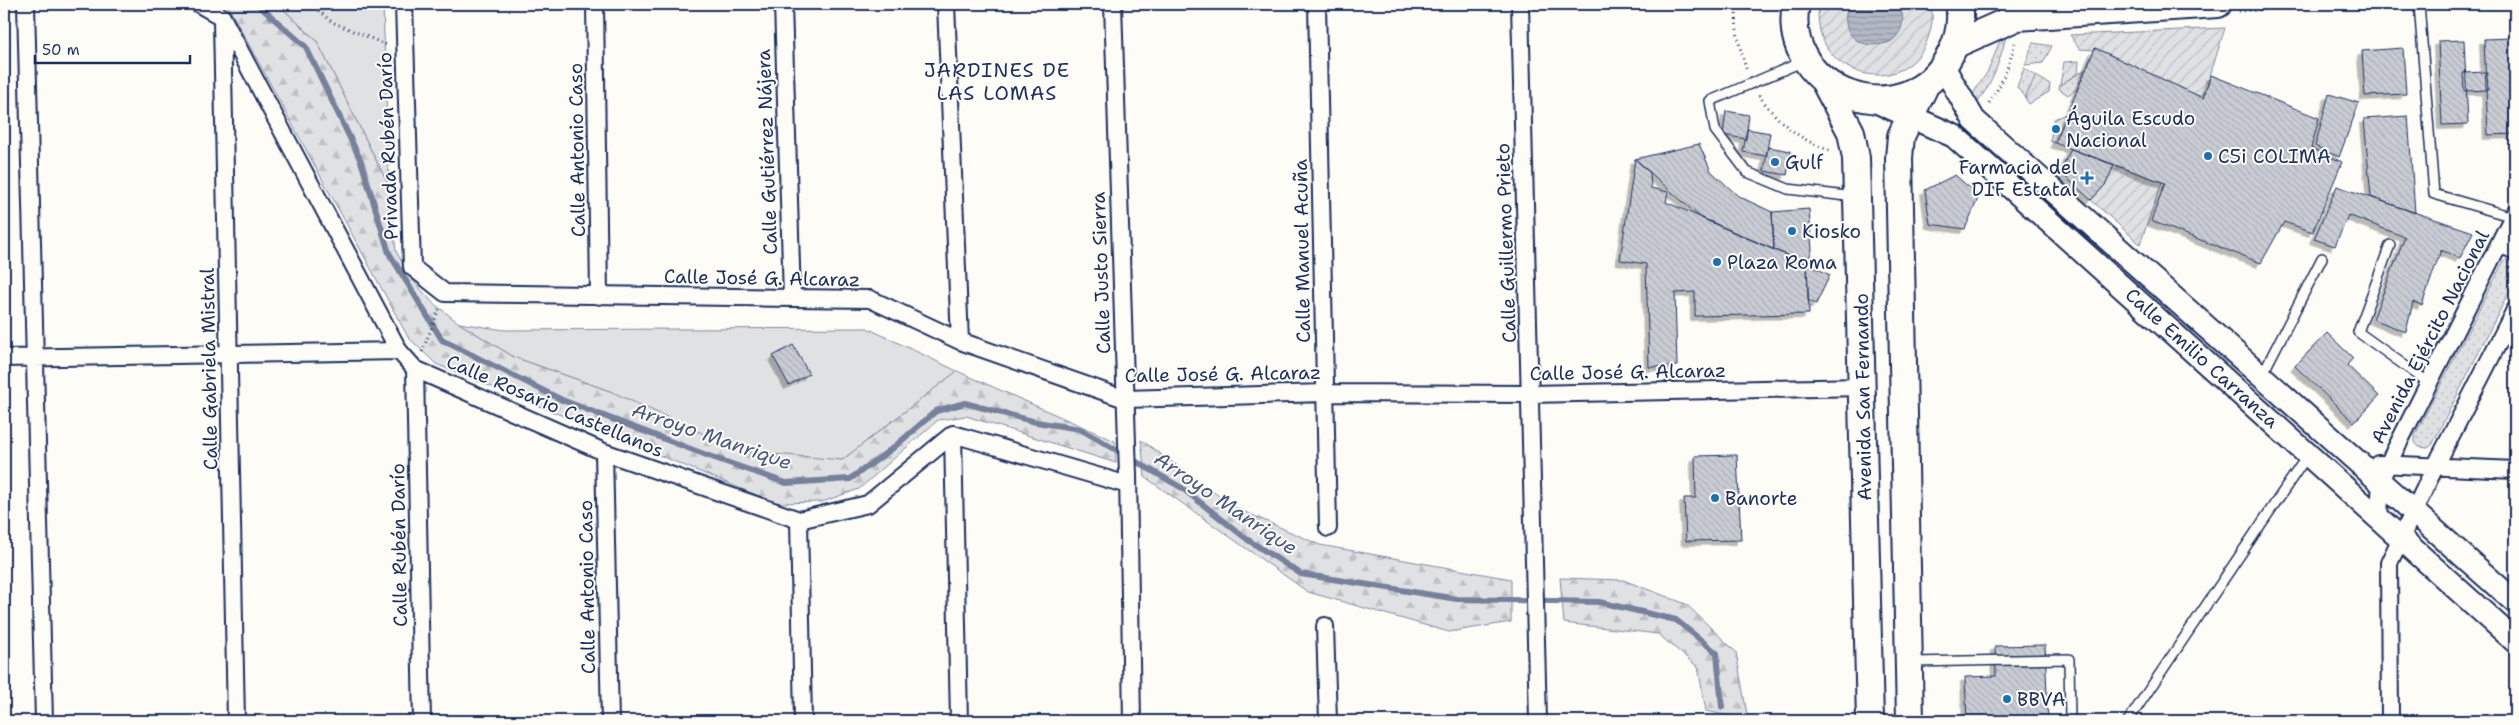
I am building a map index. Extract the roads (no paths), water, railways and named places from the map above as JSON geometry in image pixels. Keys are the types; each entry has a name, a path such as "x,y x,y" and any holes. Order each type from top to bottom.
{"main road":[{"path":"1795,5 1796,34 1806,60 1824,80 1847,95 1873,100 1900,98 1924,86 1944,68 1956,44 1961,17 1959,4"},
{"path":"1956,44 2017,17 2218,4"},
{"name":"Calle Emilio Carranza","path":"1944,68 1974,120 2362,464 2384,473 2414,510 2515,602"},
{"name":"Avenida San Fernando","path":"1824,80 1851,132 1856,158 1870,721"},
{"path":"1910,721 1899,158 1901,136 1924,86"},
{"name":"Calle Emilio Carranza","path":"1873,100 1911,115 1954,136 2379,516 2515,641"},
{"path":"1866,531 1906,528"}],"street":[{"path":"26,4 44,721"},
{"path":"199,4 222,17"},
{"name":"Privada Rubén Darío","path":"404,4 412,266 428,280"},
{"name":"Calle Antonio Caso","path":"595,4 599,296"},
{"name":"Calle Gutiérrez Nájera","path":"782,4 792,298"},
{"path":"946,4 960,341"},
{"name":"Calle Justo Sierra","path":"1113,4 1128,480 1132,721"},
{"name":"Calle Manuel Acuña","path":"1317,4 1328,528"},
{"name":"Calle Guillermo Prieto","path":"1520,4 1538,721"},
{"name":"Calle Rosario Castellanos","path":"222,17 399,350 415,368 604,452 800,520"},
{"name":"Calle Gabriela Mistral","path":"222,17 236,721"},
{"name":"Avenida Ejército Nacional","path":"2384,473 2514,215"},
{"path":"2500,244 2515,251"},
{"name":"Calle José G. Alcaraz","path":"428,280 445,293 870,300 960,341 1125,399 1325,393 1530,394 1862,387"},
{"path":"2390,721 2389,563 2400,536 2515,310"},
{"path":"4,358 399,350"},
{"name":"Calle Rubén Darío","path":"415,368 422,721"},
{"path":"953,434 1128,480"},
{"path":"803,721 800,520 868,504 953,434"},
{"path":"953,434 959,721"},
{"name":"Calle Antonio Caso","path":"604,452 610,721"},
{"path":"2379,516 2384,473 2435,467 2515,470"},
{"path":"1325,626 1328,721"}],"lane":[{"path":"2419,4 2434,194 2514,215"},
{"path":"1806,60 1710,101 1715,130 1746,172 1788,189 1858,198"},
{"path":"2390,245 2358,332 2429,383"},
{"path":"2261,375 2322,258"},
{"path":"2128,721 2309,453"},
{"path":"1909,662 2069,659 2070,721"}],"waterway":[{"name":"Arroyo Manrique","path":"257,4 306,47 361,161 389,253 442,340 562,400 786,483 850,479 893,448 936,411 965,403 1036,422 1080,429 1182,488 1248,540 1301,574 1457,599 1599,602 1676,620 1717,653 1722,707"}],"place":[{"name":"Águila Escudo Nacional","path":"2056,129"},
{"name":"C5i COLIMA","path":"2208,156"},
{"name":"Gulf","path":"1775,162"},
{"name":"Farmacia del DIF Estatal","path":"2087,178"},
{"name":"Kiosko","path":"1792,231"},
{"name":"Plaza Roma","path":"1717,262"},
{"name":"Banorte","path":"1715,498"},
{"name":"BBVA","path":"2007,699"}],"district":[{"name":"JARDINES DE LAS LOMAS","path":"997,82"}]}
